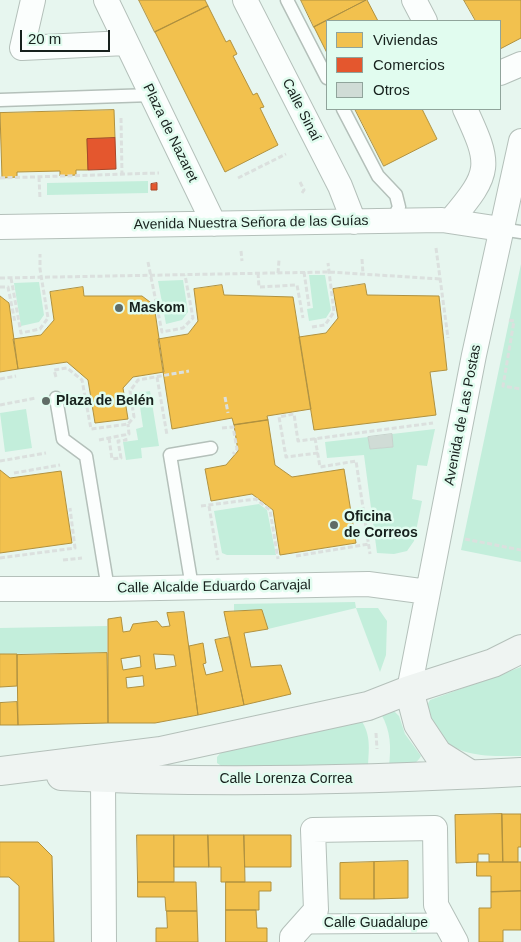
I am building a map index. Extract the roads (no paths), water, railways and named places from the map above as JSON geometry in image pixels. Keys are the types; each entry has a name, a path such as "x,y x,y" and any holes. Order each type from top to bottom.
{"main road":[{"name":"Calle Lorenza Correa","path":"0,772 161,751 368,706 409,690 456,677 493,663 521,648"},
{"path":"409,690 418,724 438,754 470,774"},
{"name":"Calle Lorenza Correa","path":"103,779 112,770 161,751"},
{"name":"Calle Lorenza Correa","path":"0,772 103,779 350,779 521,772"}],"street":[{"path":"33,0 22,48 126,43"},
{"name":"Plaza de Nazaret","path":"106,0 214,224"},
{"name":"Calle Sinaí","path":"245,0 340,186 354,222"},
{"path":"414,0 424,20"},
{"path":"501,73 521,64"},
{"path":"451,220 476,191 483,166 481,146 465,110"},
{"name":"Avenida de Las Postas","path":"409,690 428,592 511,231 521,141"},
{"name":"Avenida Nuestra Señora de las Guías","path":"0,227 451,220 511,231"},
{"name":"Calle Alcalde Eduardo Carvajal","path":"0,589 368,584 428,592"},
{"path":"103,779 104,942"},
{"path":"299,933 316,910 313,830 435,828 436,905 451,933"},
{"name":"Calle Guadalupe","path":"299,933 451,933"}],"lane":[{"path":"287,0 326,76"},
{"path":"0,100 152,95"},
{"path":"344,110 378,176 396,195 399,207 392,221"},
{"path":"56,398 63,439 86,456 108,589"},
{"path":"192,587 170,455 212,448"}],"place":[{"name":"Maskom","path":"119,308"},
{"name":"Plaza de Belén","path":"46,401"},
{"name":"Oficina de Correos","path":"334,525"}]}
